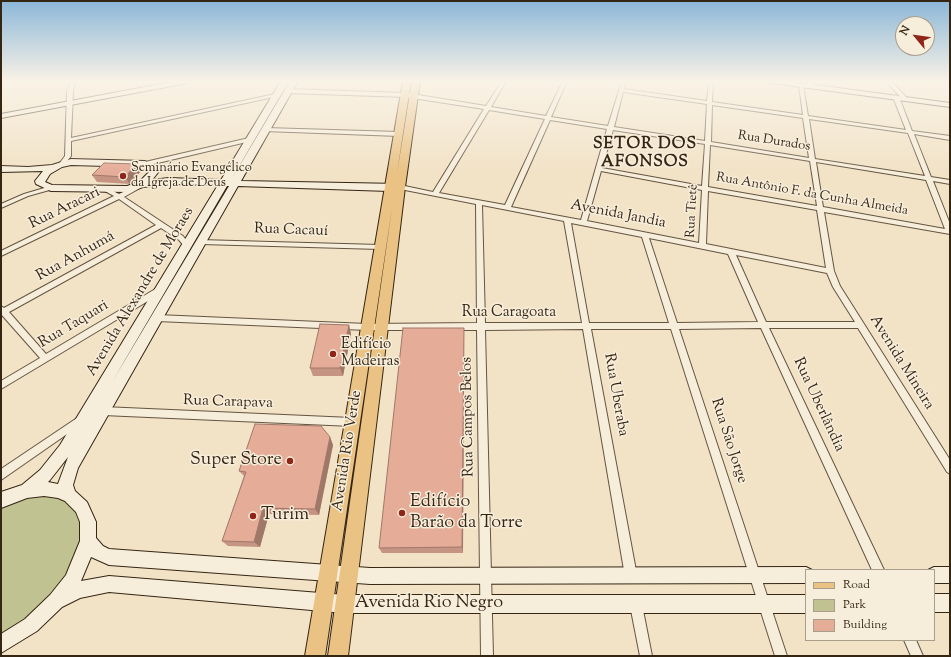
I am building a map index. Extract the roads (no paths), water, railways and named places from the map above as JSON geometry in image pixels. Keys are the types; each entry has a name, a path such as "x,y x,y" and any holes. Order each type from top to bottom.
{"main road":[{"name":"Avenida Rio Verde","path":"338,656 382,327 393,186 399,134 405,112"},
{"name":"Avenida Rio Verde","path":"315,656 380,247 407,112"}],"street":[{"path":"1,116 21,112"},
{"path":"70,112 69,140 72,159"},
{"path":"69,140 202,112"},
{"name":"Avenida Alexandre de Moraes","path":"70,496 65,484 71,466 201,242 249,140 266,112"},
{"name":"Avenida Alexandre de Moraes","path":"15,493 45,475 65,450 161,289 186,244 266,130 274,112"},
{"path":"435,194 485,112"},
{"name":"Rua Durados","path":"516,112 950,182"},
{"path":"507,208 551,112"},
{"path":"583,223 615,112"},
{"name":"Rua Tietê","path":"702,246 710,112"},
{"path":"769,112 950,138"},
{"name":"Avenida Mineira","path":"806,112 830,271 837,287 950,469"},
{"path":"901,112 950,232"},
{"path":"266,130 399,134"},
{"path":"1,169 28,170 52,168 72,159 145,164 249,140"},
{"path":"141,185 151,176 154,169 171,159"},
{"name":"Avenida Jandia","path":"145,164 154,169 172,174 231,180"},
{"path":"26,195 52,168"},
{"name":"Rua Antônio F. da Cunha Almeida","path":"598,169 950,232"},
{"path":"1,176 21,176 40,182"},
{"name":"Avenida Jandia","path":"40,182 51,188 105,190 128,189 141,185 168,181 231,180 393,186 830,271"},
{"name":"Rua Aracari","path":"1,254 120,197 141,185"},
{"path":"1,206 26,195 51,188"},
{"path":"105,190 120,197 161,224 186,244"},
{"name":"Rua Campos Belos","path":"480,202 487,656"},
{"name":"Rua Uberaba","path":"567,220 631,576"},
{"name":"Rua Anhumá","path":"2,310 161,224"},
{"name":"Rua São Jorge","path":"645,235 781,656"},
{"name":"Rua Cacauí","path":"201,242 380,247"},
{"name":"Rua Uberlândia","path":"731,252 878,569"},
{"name":"Rua Taquari","path":"1,385 161,289"},
{"path":"2,310 45,358"},
{"name":"Rua Caragoata","path":"157,318 368,327 861,325"},
{"name":"Rua Carapava","path":"103,411 352,422"},
{"path":"1,475 84,418"},
{"path":"1,500 15,493 44,489 58,491 70,496 82,506 88,522 88,541 79,567 72,581 56,601 31,625 1,644"},
{"name":"Avenida Rio Negro","path":"88,541 97,552 109,557 370,576 805,576"},
{"path":"935,575 950,575"},
{"name":"Avenida Rio Negro","path":"56,601 78,590 108,584 345,604 805,604"},
{"path":"935,603 950,603"},
{"path":"636,605 646,656"},
{"path":"910,641 917,656"}],"place":[{"name":"Seminário Evangélico da Igreja de Deus","path":"123,176"},
{"name":"Edifício Madeiras","path":"333,354"},
{"name":"Super Store","path":"290,461"},
{"name":"Edifício Barão da Torre","path":"402,513"},
{"name":"Turim","path":"253,516"}],"district":[{"name":"SETOR DOS AFONSOS","path":"645,154"}]}
